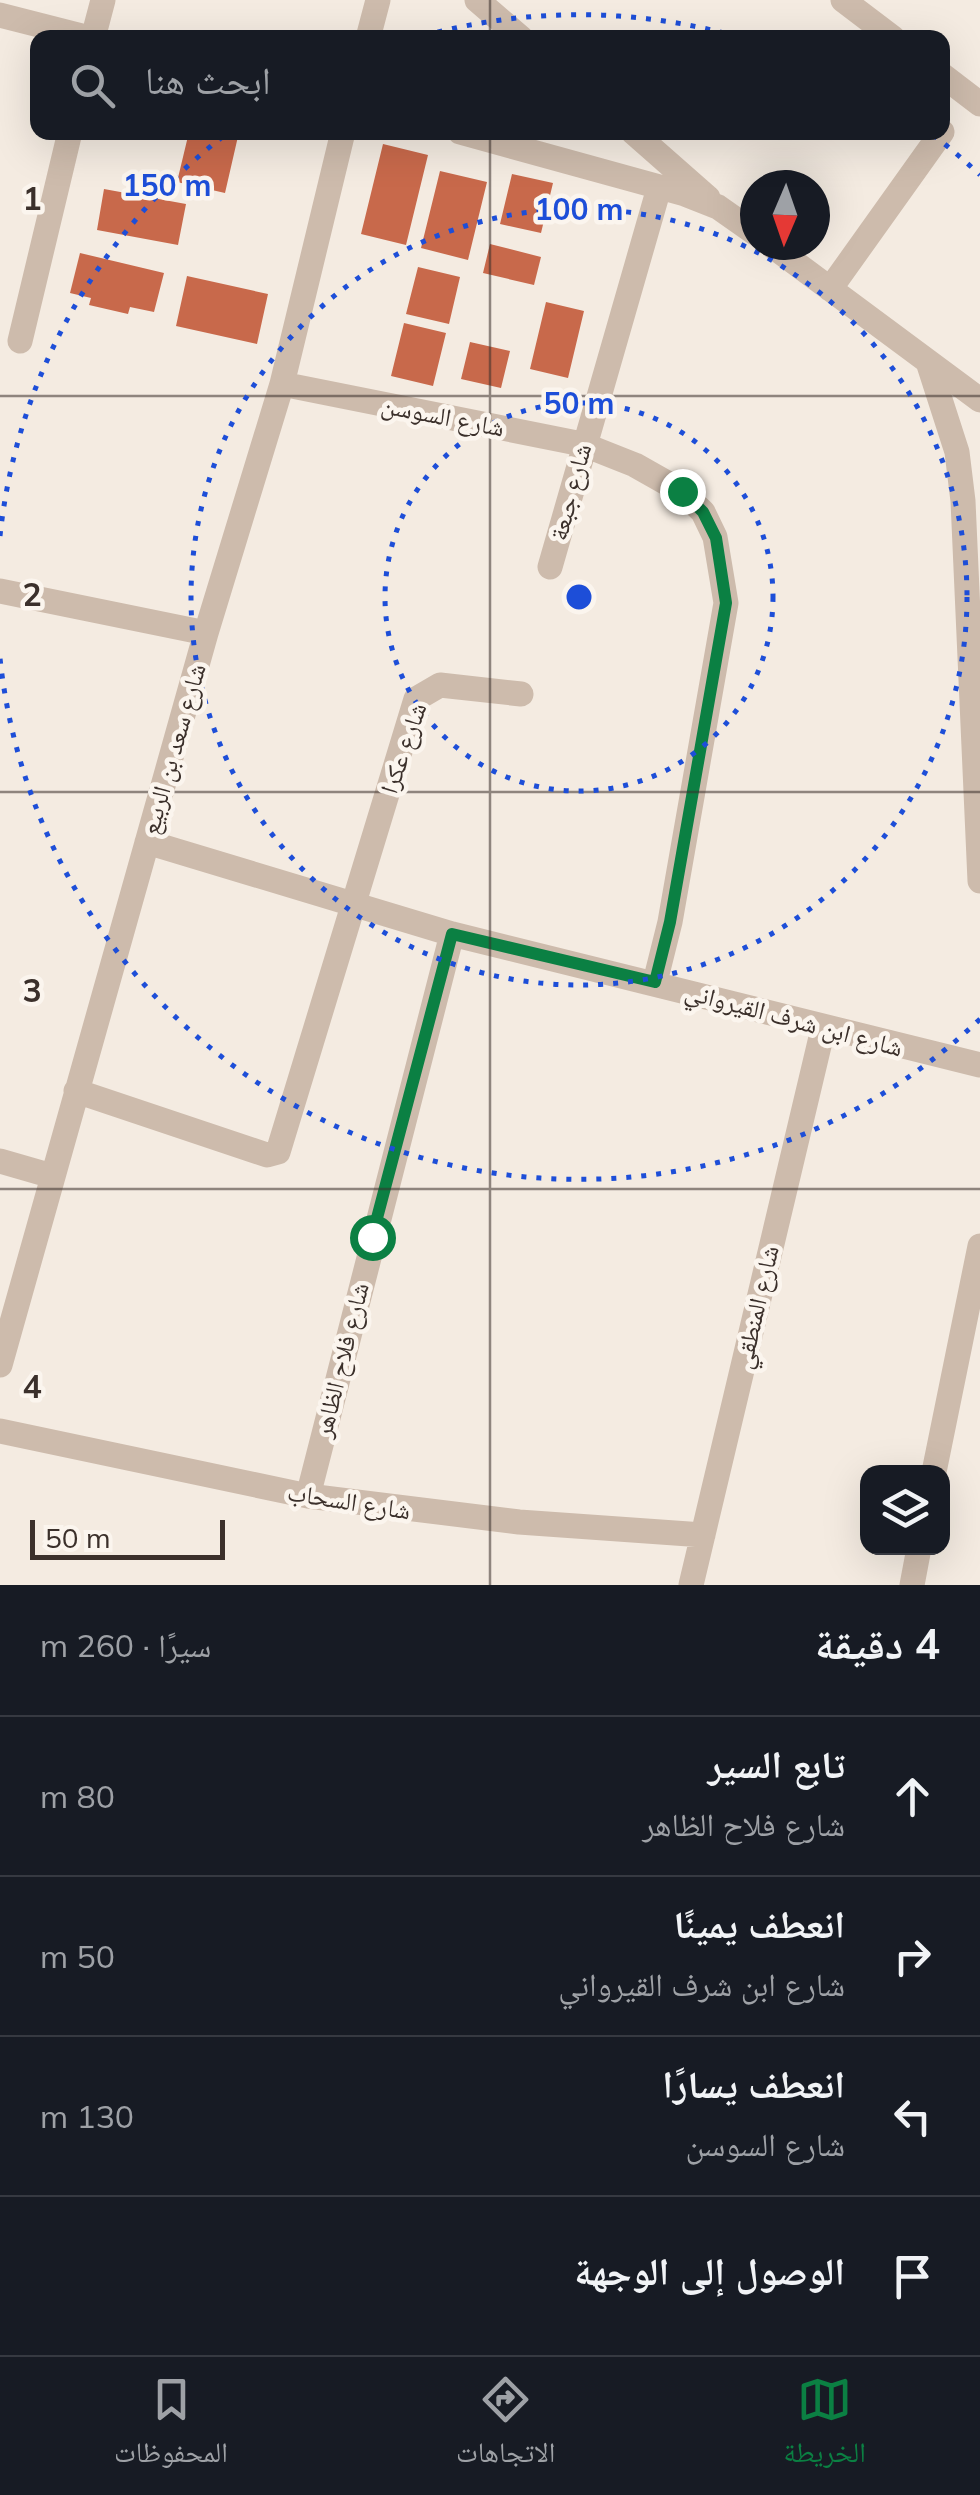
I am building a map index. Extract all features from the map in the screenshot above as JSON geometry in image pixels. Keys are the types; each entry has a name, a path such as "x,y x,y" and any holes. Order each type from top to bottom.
{"street":[{"path":"94,30 103,0"},
{"path":"370,30 378,0"},
{"path":"476,0 512,30"},
{"path":"844,0 883,30"},
{"path":"0,15 60,30"},
{"path":"950,81 974,100 950,124"},
{"path":"20,341 68,140"},
{"name":"شارع سعد بن الربيع","path":"0,1365 206,634 282,384 341,140"},
{"path":"488,140 718,207"},
{"path":"642,140 740,222"},
{"path":"830,288 936,140"},
{"name":"شارع جبعة","path":"550,566 582,444 659,188"},
{"path":"792,260 980,400"},
{"path":"928,362 958,452 963,501 980,881"},
{"name":"شارع السوسن","path":"282,384 582,444 635,465 682,491 703,512 716,538 726,603 704,738 655,982"},
{"path":"0,591 206,634"},
{"name":"شارع عكرا","path":"76,1091 274,1155 416,699 440,685 521,694"},
{"name":"شارع ابن شرف القيرواني","path":"147,842 354,901 452,934 980,1065"},
{"name":"شارع فلاح الظاهر","path":"308,1496 452,934"},
{"name":"شارع المنطقي","path":"691,1585 824,1029"},
{"path":"0,1160 52,1176"},
{"path":"935,1465 980,1246"},
{"name":"شارع السحاب","path":"0,1431 308,1496 519,1522 703,1536"},
{"path":"912,1585 918,1555"}],"building":[{"path":"187,140 237,140 225,193 177,182"},
{"path":"383,144 428,155 406,245 361,234"},
{"path":"440,171 487,182 468,260 421,248"},
{"path":"512,174 553,183 541,233 500,224"},
{"path":"104,189 186,204 178,245 97,230"},
{"path":"490,244 541,257 534,285 483,273"},
{"path":"80,253 164,273 154,312 130,307 128,314 89,305 91,298 70,293"},
{"path":"418,267 460,277 449,324 406,314"},
{"path":"187,276 268,294 257,344 176,326"},
{"path":"546,302 584,311 568,378 530,369"},
{"path":"404,323 446,333 433,386 391,376"},
{"path":"470,342 510,351 501,388 461,379"}],"route":[{"path":"372,1237 452,934 655,982 670,922 726,603 716,538 703,512 682,491"}]}
